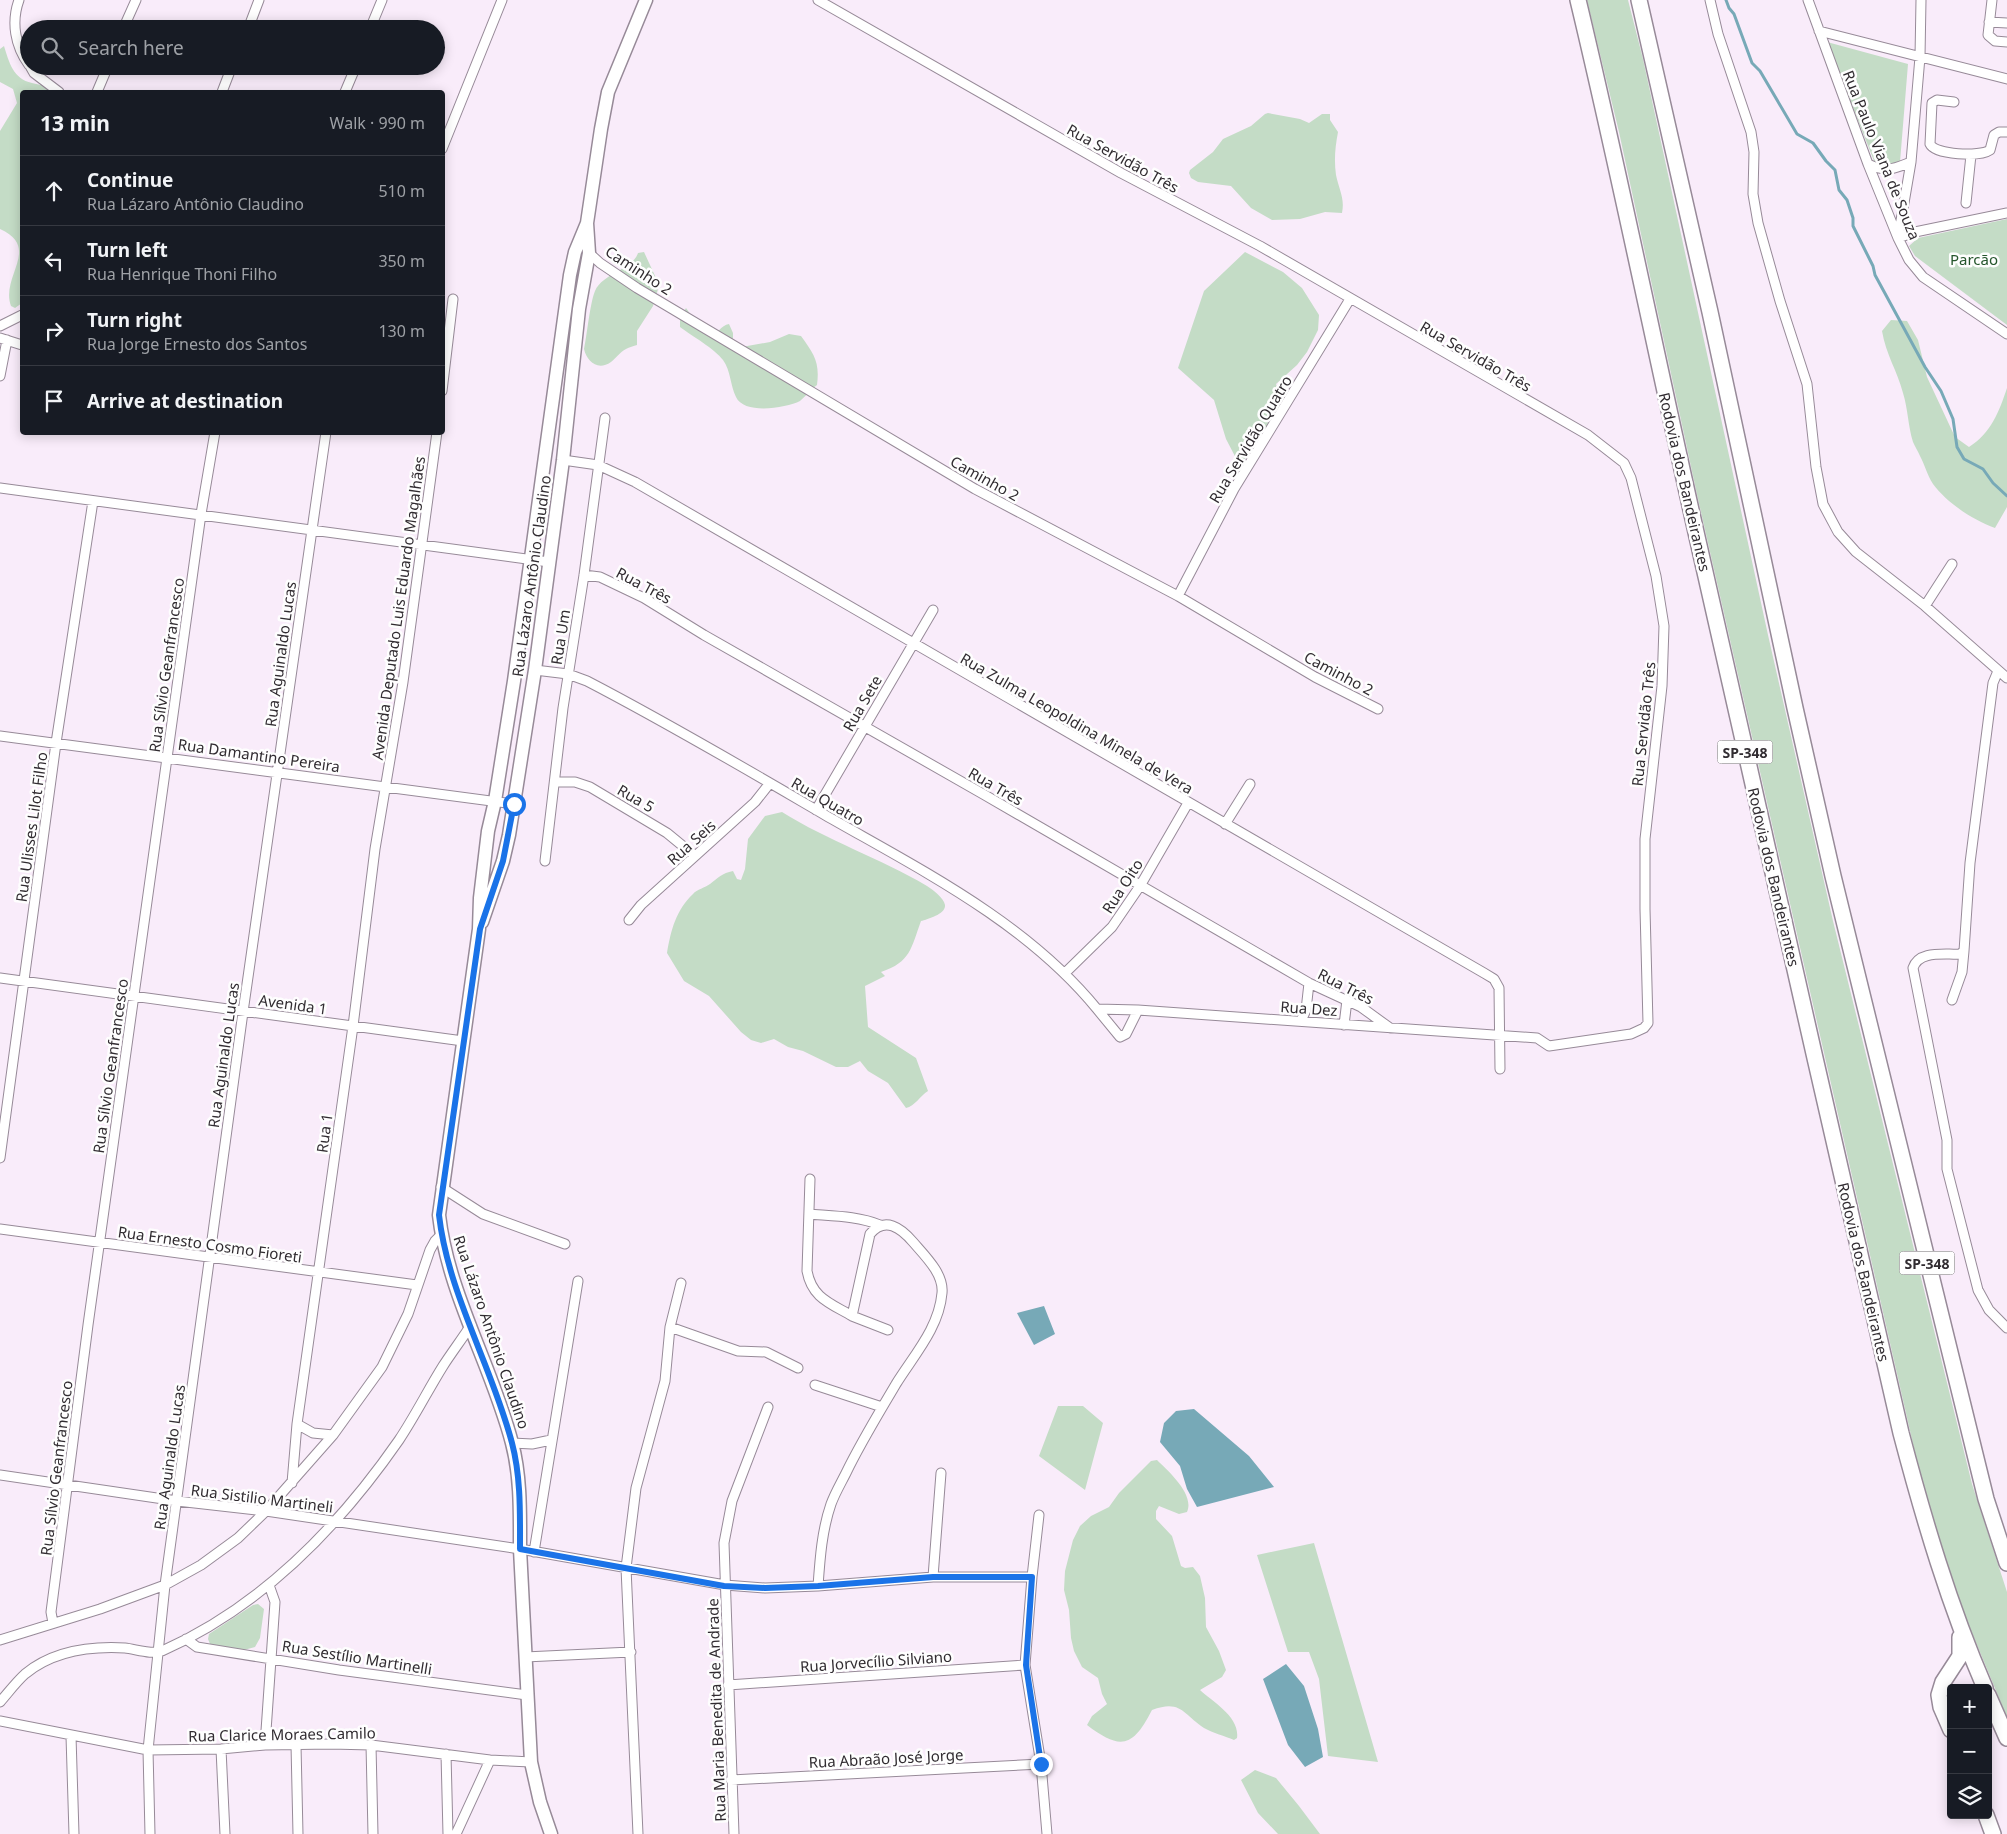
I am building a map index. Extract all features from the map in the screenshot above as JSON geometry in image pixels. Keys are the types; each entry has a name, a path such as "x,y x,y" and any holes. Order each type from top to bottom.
{"highway":[{"name":"Rodovia dos Bandeirantes","path":"1578,0 1609,130 1710,597 1901,1433 1928,1534 1960,1628 1983,1684"},
{"name":"SP-348","path":"1639,0 1710,312 1833,876 1984,1491 2007,1563"},
{"path":"1951,1729 1939,1695 1943,1682 1960,1656 1960,1628"},
{"path":"1992,1704 2007,1738"},
{"path":"1988,1819 1994,1834"}],"main road":[{"name":"Rua Lázaro Antônio Claudino","path":"480,929 503,861 535,670 563,460 579,309 589,253 588,223 600,129 608,92 646,0"},
{"name":"Rua Lázaro Antônio Claudino","path":"551,1834 540,1802 531,1762 520,1549 520,1513 512,1443 453,1276 441,1235 439,1215 480,929 480,898 488,831 495,801 514,681 529,560 570,275 575,252 588,223"}],"street":[{"path":"19,0 15,12 14,30 20,48"},
{"path":"128,20 136,0"},
{"path":"251,20 259,0"},
{"path":"374,20 382,0"},
{"path":"445,141 502,0"},
{"name":"Rua Servidão Três","path":"818,0 1121,173 1190,210 1225,226 1588,435 1624,463 1631,478 1656,576 1664,626 1662,686 1645,839 1648,1023"},
{"path":"1710,0 1718,34 1751,132 1754,152 1753,194 1758,223 1780,302 1807,384 1816,467 1823,504 1838,532 1856,552 1925,606 2007,678"},
{"name":"Rua Paulo Viana de Souza","path":"1808,0 1868,164 1909,260 1923,277 2007,334"},
{"path":"1921,0 1920,57 1911,162 1898,238 1915,232 2007,213"},
{"path":"1992,0 1988,31 1990,38 1995,41 2007,42"},
{"path":"1989,22 2007,23"},
{"path":"1819,31 2007,79"},
{"path":"37,75 56,90"},
{"path":"97,90 104,75"},
{"path":"223,90 229,75"},
{"path":"346,90 352,75"},
{"path":"1954,102 1936,100 1932,103 1930,144 1934,150 1971,155 1984,154 1990,150 1994,135 1999,132 2007,132"},
{"path":"1966,203 1971,155"},
{"path":"1868,164 1879,169 1892,170 1911,162"},
{"name":"Caminho 2","path":"589,253 600,263 637,288 975,489 1178,596 1314,677 1378,709"},
{"path":"445,366 453,299"},
{"name":"Rua Servidão Quatro","path":"1178,596 1234,489 1350,299"},
{"path":"0,326 20,316"},
{"path":"0,376 3,339 20,344"},
{"name":"Rua Um","path":"545,861 568,674 584,575 605,418"},
{"name":"Rua Sílvio Geanfrancesco","path":"53,1623 52,1612 133,996 201,514 214,435"},
{"name":"Rua Aguinaldo Lucas","path":"165,1585 243,1012 326,435"},
{"name":"Avenida Deputado Luis Eduardo Magalhães","path":"386,787 403,682 420,545 437,435"},
{"name":"Rua Zulma Leopoldina Minela de Vera","path":"563,460 598,465 635,482 1494,979 1499,988 1500,1069"},
{"path":"0,488 549,562"},
{"name":"Rua Ulisses Lilot Filho","path":"0,1158 56,743 94,500"},
{"path":"1925,606 1952,564"},
{"name":"Rua Três","path":"584,575 600,577 644,598 864,728 983,794 1309,983 1361,1006 1390,1028"},
{"name":"Rua Sete","path":"816,810 933,610"},
{"name":"Rua Quatro","path":"535,670 568,674 587,680 770,782 972,902 1008,926 1065,972 1097,1009"},
{"path":"1952,1000 1962,972 1971,854 1993,683 1998,671"},
{"name":"Rua Damantino Pereira","path":"0,736 167,756 514,804"},
{"name":"Rua 5","path":"555,782 575,782 590,787 668,833 695,856"},
{"name":"Rua Seis","path":"629,920 641,906 755,802 770,782"},
{"path":"1224,824 1250,784"},
{"name":"Rua 1","path":"292,1483 297,1424 353,1026 375,849 386,787"},
{"name":"Rua Oito","path":"1065,972 1112,927 1140,886 1188,803"},
{"path":"1964,951 1960,954 1925,956 1919,958 1913,968 1947,1140 1947,1169 1978,1290 1989,1310 2007,1328"},
{"name":"Avenida 1","path":"0,978 463,1041"},
{"path":"1301,1021 1306,1010 1309,983"},
{"path":"1344,1025 1347,1000"},
{"path":"1097,1009 1120,1037 1126,1034 1138,1010"},
{"name":"Rua Dez","path":"1097,1009 1138,1010 1537,1038 1549,1046 1631,1034 1644,1028 1648,1023"},
{"path":"810,1179 807,1270 809,1282 817,1295 852,1316 888,1330"},
{"path":"442,1187 483,1214 565,1244"},
{"path":"809,1214 849,1218 880,1225 894,1225 906,1234 930,1262 941,1279 943,1292 939,1310 928,1336 882,1407 856,1453 832,1502 821,1550 818,1586"},
{"path":"852,1316 870,1234 880,1225"},
{"name":"Rua Ernesto Cosmo Fioreti","path":"0,1230 417,1285"},
{"path":"0,1640 100,1609 165,1585 201,1564 238,1538 292,1483 333,1435 382,1367 408,1314 430,1250 441,1235"},
{"path":"534,1552 578,1281"},
{"path":"638,1834 626,1568 636,1488 665,1381 670,1327 681,1283"},
{"path":"0,1702 24,1674 46,1660 70,1652 97,1647 159,1652 235,1611 270,1585 336,1522 399,1440 443,1366 471,1325"},
{"path":"670,1327 738,1351 766,1352 798,1368"},
{"path":"814,1385 882,1407"},
{"name":"Rua Maria Benedita de Andrade","path":"734,1834 724,1543 732,1501 768,1407"},
{"path":"297,1424 313,1433 333,1435"},
{"path":"512,1443 532,1444 551,1440"},
{"path":"933,1577 940,1473"},
{"name":"Rua Sistilio Martineli","path":"0,1475 177,1502 266,1511 520,1549 724,1586 765,1588 933,1577 1032,1577"},
{"path":"1040,1515 1032,1577 1026,1665 1041,1764 1047,1834"},
{"path":"150,1834 148,1750 165,1585"},
{"path":"265,1745 275,1602 270,1585"},
{"name":"Rua Sestílio Martinelli","path":"186,1639 197,1647 339,1670 527,1695"},
{"path":"525,1657 631,1652"},
{"name":"Rua Jorvecílio Silviano","path":"728,1685 1026,1665"},
{"name":"Rua Clarice Moraes Camilo","path":"0,1720 71,1736 148,1750 222,1749 265,1745 371,1745 490,1760 531,1762"},
{"path":"71,1736 74,1834"},
{"path":"296,1745 298,1834"},
{"path":"371,1745 373,1834"},
{"path":"222,1749 225,1834"},
{"path":"446,1754 448,1834"},
{"path":"456,1834 490,1760"},
{"name":"Rua Abraão José Jorge","path":"732,1780 1041,1764"}],"green space":[{"path":"1587,0 1628,0 1643,59 1768,635 1833,921 1972,1484 2007,1592 2007,1717 1949,1572 1923,1488 1698,499 1619,132"},
{"path":"1827,42 1908,64 1900,162 1890,166 1874,161"},
{"path":"4,46 13,69 20,78 54,90 20,90 20,304 15,308 11,306 9,295 19,254 18,245 12,237 0,229 0,131 17,103 13,89 0,82 0,49"},
{"path":"1268,113 1300,119 1309,123 1322,114 1330,114 1330,120 1338,132 1335,164 1342,198 1342,213 1325,212 1300,219 1272,220 1251,208 1231,186 1198,182 1191,178 1190,170 1213,152 1223,139 1251,126"},
{"name":"Parcão","path":"2007,219 2007,325 1915,256 1909,246 1918,238"},
{"path":"644,252 656,278 658,289 653,306 637,331 637,345 624,350 606,365 594,364 585,354 584,349 595,291 604,280 630,263 638,253"},
{"path":"1245,252 1283,272 1302,288 1319,315 1318,330 1307,352 1297,365 1276,384 1277,387 1282,389 1282,394 1272,406 1266,431 1252,455 1238,462 1226,439 1214,400 1178,368 1204,291"},
{"path":"686,308 703,332 709,337 729,324 733,333 733,345 736,348 770,342 789,334 801,336 817,364 817,385 800,401 794,404 776,408 756,408 740,403 734,392 728,369 723,360 709,347 680,327 680,318"},
{"path":"1891,320 1907,321 1918,340 1927,377 1955,437 1969,447 1989,429 2007,388 2007,507 1995,528 1969,516 1953,504 1939,491 1929,477 1913,442 1903,393 1884,340 1882,331"},
{"path":"782,812 817,832 927,886 944,902 945,908 943,911 921,921 912,946 904,959 881,972 885,976 865,986 868,1027 916,1058 928,1091 909,1107 906,1108 888,1083 868,1071 860,1061 848,1067 836,1067 803,1051 788,1047 774,1039 761,1043 751,1040 741,1032 709,996 684,981 667,953 675,921 687,900 697,891 726,873 733,871 737,879 741,880 745,869 748,839 765,816"},
{"path":"1058,1406 1083,1406 1103,1423 1085,1490 1039,1456"},
{"path":"1157,1460 1179,1483 1187,1498 1188,1505 1187,1512 1179,1514 1159,1506 1156,1511 1156,1519 1172,1536 1181,1566 1185,1568 1193,1567 1200,1576 1205,1598 1206,1627 1219,1651 1226,1670 1222,1677 1200,1690 1230,1717 1237,1730 1237,1738 1234,1740 1204,1728 1181,1710 1169,1706 1152,1710 1139,1732 1125,1741 1109,1739 1087,1725 1092,1716 1107,1704 1098,1678 1082,1667 1074,1651 1071,1638 1069,1610 1064,1590 1065,1571 1073,1540 1080,1526 1091,1516 1109,1507 1119,1493 1151,1461"},
{"path":"1314,1543 1378,1762 1328,1756 1319,1679 1309,1652 1288,1652 1257,1555"},
{"path":"258,1604 264,1609 260,1638 255,1647 244,1650 210,1644 209,1634 253,1605"},
{"path":"1255,1770 1276,1778 1320,1834 1278,1834 1258,1813 1241,1780"}],"water":[{"path":"1044,1306 1055,1334 1034,1345 1017,1313"},
{"path":"1194,1409 1249,1456 1274,1487 1197,1507 1187,1489 1180,1466 1160,1442 1164,1423 1176,1411"},
{"path":"1286,1664 1304,1686 1318,1729 1323,1757 1305,1767 1288,1745 1263,1679"}],"waterway":[{"path":"1726,0 1734,14 1752,63 1760,71 1797,134 1813,143 1835,170 1839,190 1847,200 1853,218 1853,226 1873,266 1875,275 1925,367 1941,391 1953,419 1957,447 1964,459 1983,469 1993,483 2007,496"}],"route":[{"path":"514,804 503,861 480,929 439,1215 441,1235 453,1276 512,1443 520,1513 520,1549 724,1586 765,1588 933,1577 1032,1577 1026,1665 1041,1764"}]}
